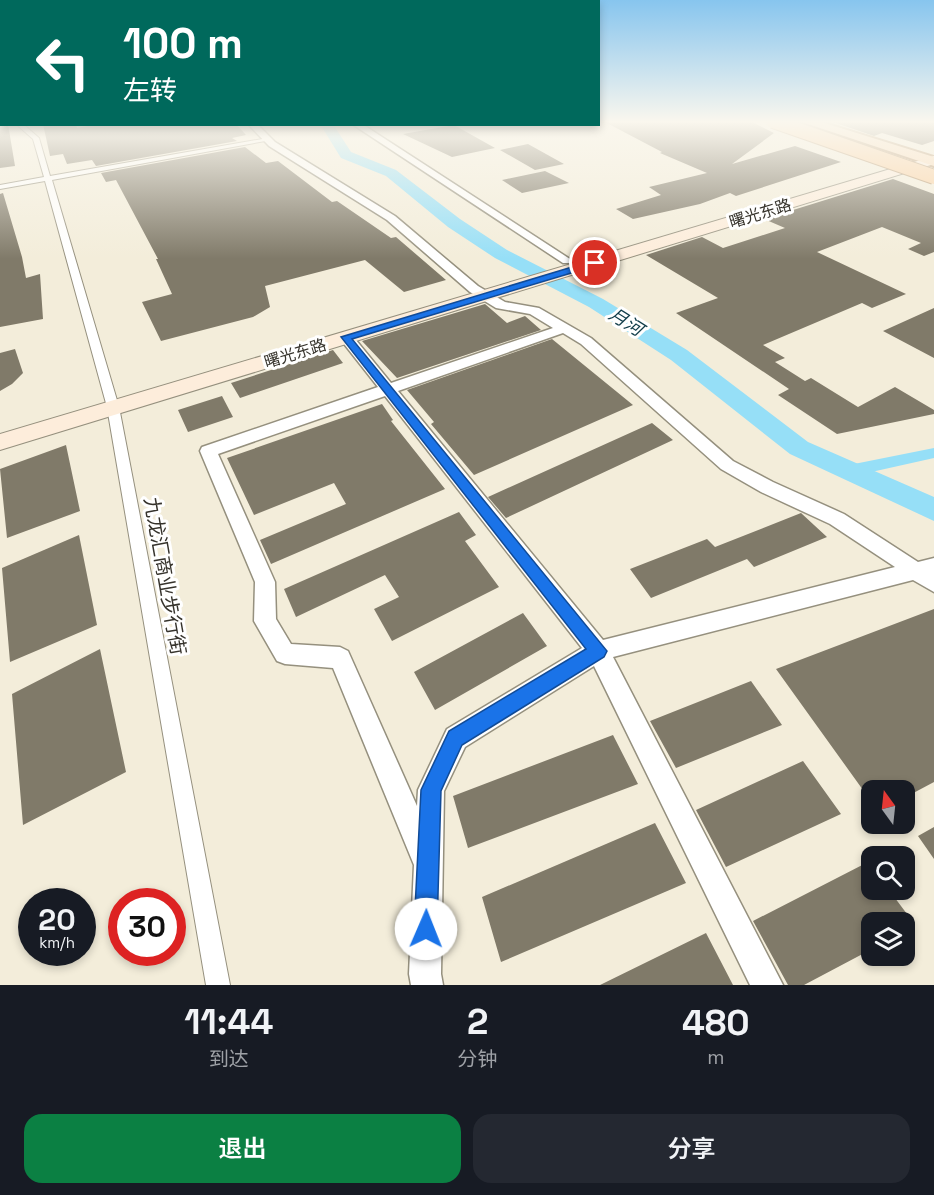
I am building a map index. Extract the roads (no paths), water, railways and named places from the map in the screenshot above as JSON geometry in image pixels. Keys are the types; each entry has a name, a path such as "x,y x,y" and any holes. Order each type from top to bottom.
{"highway":[{"path":"901,167 934,179"}],"main road":[{"path":"894,167 934,179"},
{"name":"曙光东路","path":"0,441 111,401 901,167"},
{"name":"曙光东路","path":"0,427 111,401 346,337 480,292"}],"street":[{"name":"九龙汇商业步行街","path":"44,167 111,401 218,985"},
{"path":"0,188 115,167"},
{"path":"311,167 392,218 480,292 501,305 534,310 586,341 727,465 767,487 837,519 928,573"},
{"path":"417,167 560,267"},
{"path":"427,861 340,658 285,654 265,621 265,582 208,451 565,328"},
{"path":"346,337 598,651 767,985"},
{"path":"427,985 425,974 427,861 431,790 456,738 598,651 928,573"}],"waterway":[{"name":"月河","path":"376,167 391,173 454,223 501,254 596,303 679,355 799,448 934,510"},
{"path":"849,471 934,453"}]}
